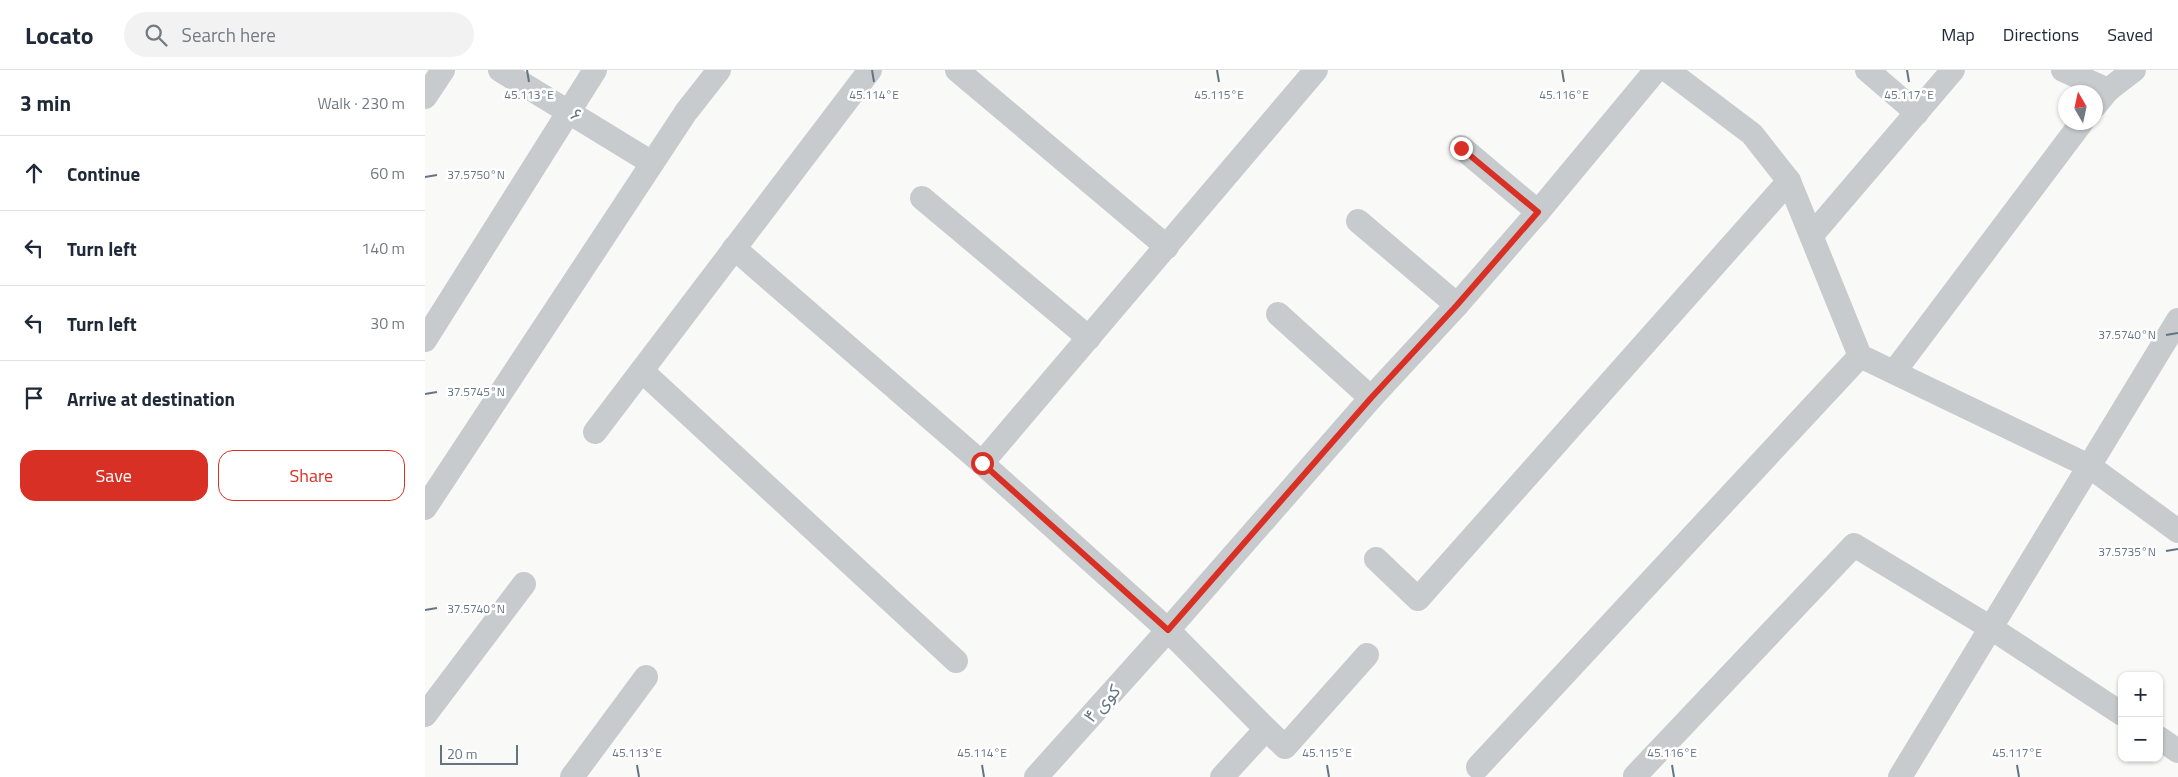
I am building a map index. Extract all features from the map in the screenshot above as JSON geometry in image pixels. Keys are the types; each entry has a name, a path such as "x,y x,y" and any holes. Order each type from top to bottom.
{"street":[{"path":"425,97 443,70"},
{"name":"۶","path":"500,70 570,111 652,163"},
{"path":"425,340 595,70"},
{"path":"425,508 686,112 719,70"},
{"path":"595,432 870,70"},
{"path":"957,70 1167,247"},
{"path":"982,463 1316,70"},
{"name":"کوی ۴","path":"1036,777 1168,630 1371,398 1457,305 1538,212 1656,70"},
{"path":"1667,70 1751,134 1789,181 1813,235 1859,356 2089,466 2178,531"},
{"path":"1867,70 1917,113"},
{"path":"1813,235 1953,70"},
{"path":"2063,70 2084,85"},
{"path":"2103,97 2134,70"},
{"path":"1894,372 2076,130"},
{"path":"1461,148 1538,212"},
{"path":"1376,559 1418,599 1789,181"},
{"path":"922,198 1089,338"},
{"path":"1358,221 1457,305"},
{"path":"734,248 982,463 1168,630 1285,747 1367,655"},
{"path":"1278,314 1371,398"},
{"path":"1900,777 2178,320"},
{"path":"1478,767 1859,356"},
{"path":"641,370 956,661"},
{"path":"1636,777 1854,545 1991,628 2118,711"},
{"path":"425,716 524,584"},
{"path":"571,777 646,677"},
{"path":"1222,777 1265,729"},
{"path":"2163,741 2178,751"}],"route":[{"path":"982,463 1168,630 1371,398 1457,305 1538,212 1461,148"}]}
